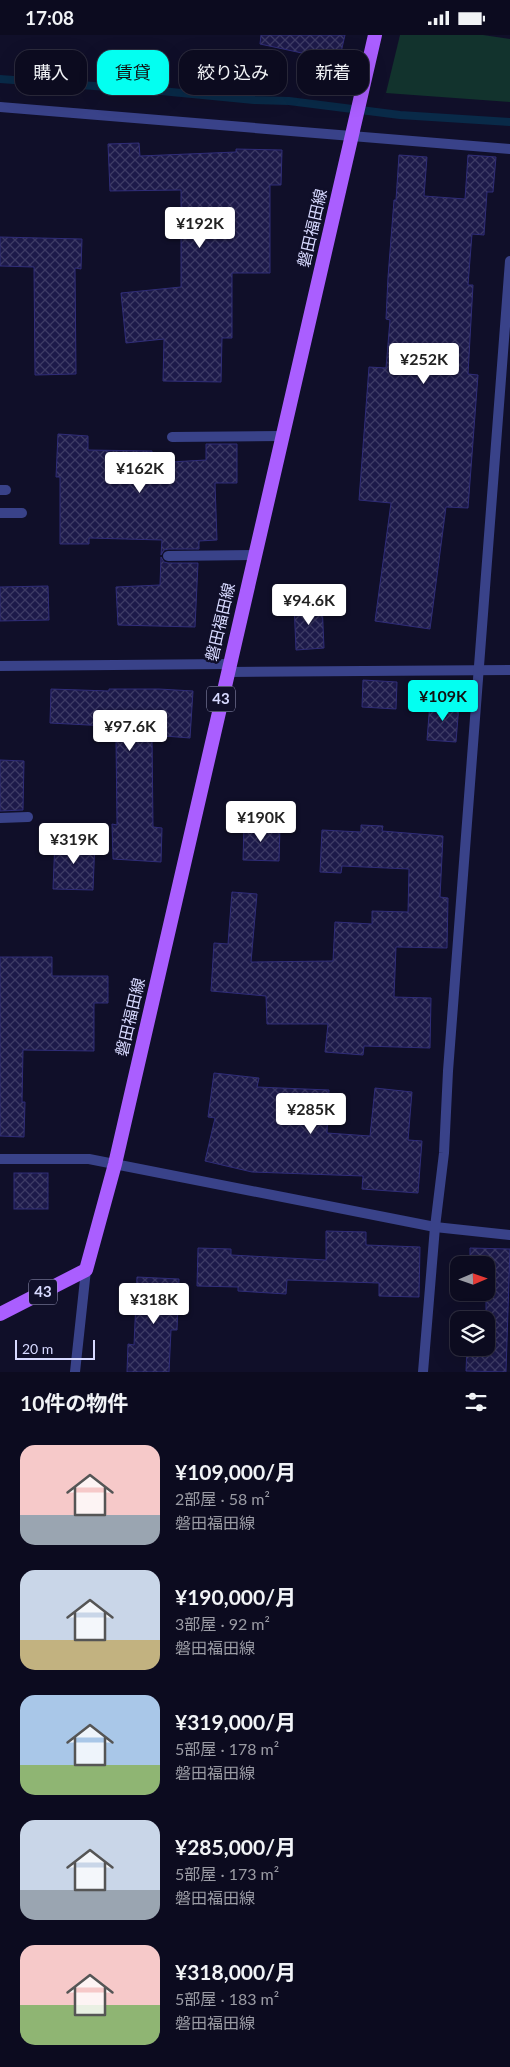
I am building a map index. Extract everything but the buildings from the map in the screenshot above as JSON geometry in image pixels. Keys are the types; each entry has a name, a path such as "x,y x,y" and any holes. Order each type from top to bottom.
{"main road":[{"name":"磐田福田線","path":"86,1270 114,1165 375,35"},
{"name":"43","path":"0,1314 86,1270"}],"street":[{"path":"0,107 353,131 510,149"},
{"path":"424,1372 434,1227 444,1153 448,1071 510,261"},
{"path":"172,437 282,436"},
{"path":"0,513 22,513"},
{"path":"168,556 254,555"},
{"path":"0,666 510,670"},
{"path":"0,818 28,817"},
{"path":"0,1159 89,1159 434,1227 510,1235"},
{"path":"75,1372 86,1270"}],"green space":[{"path":"400,35 483,35 510,39 510,102 386,93"}],"waterway":[{"path":"0,79 254,100 289,101 400,115 510,122"}]}
